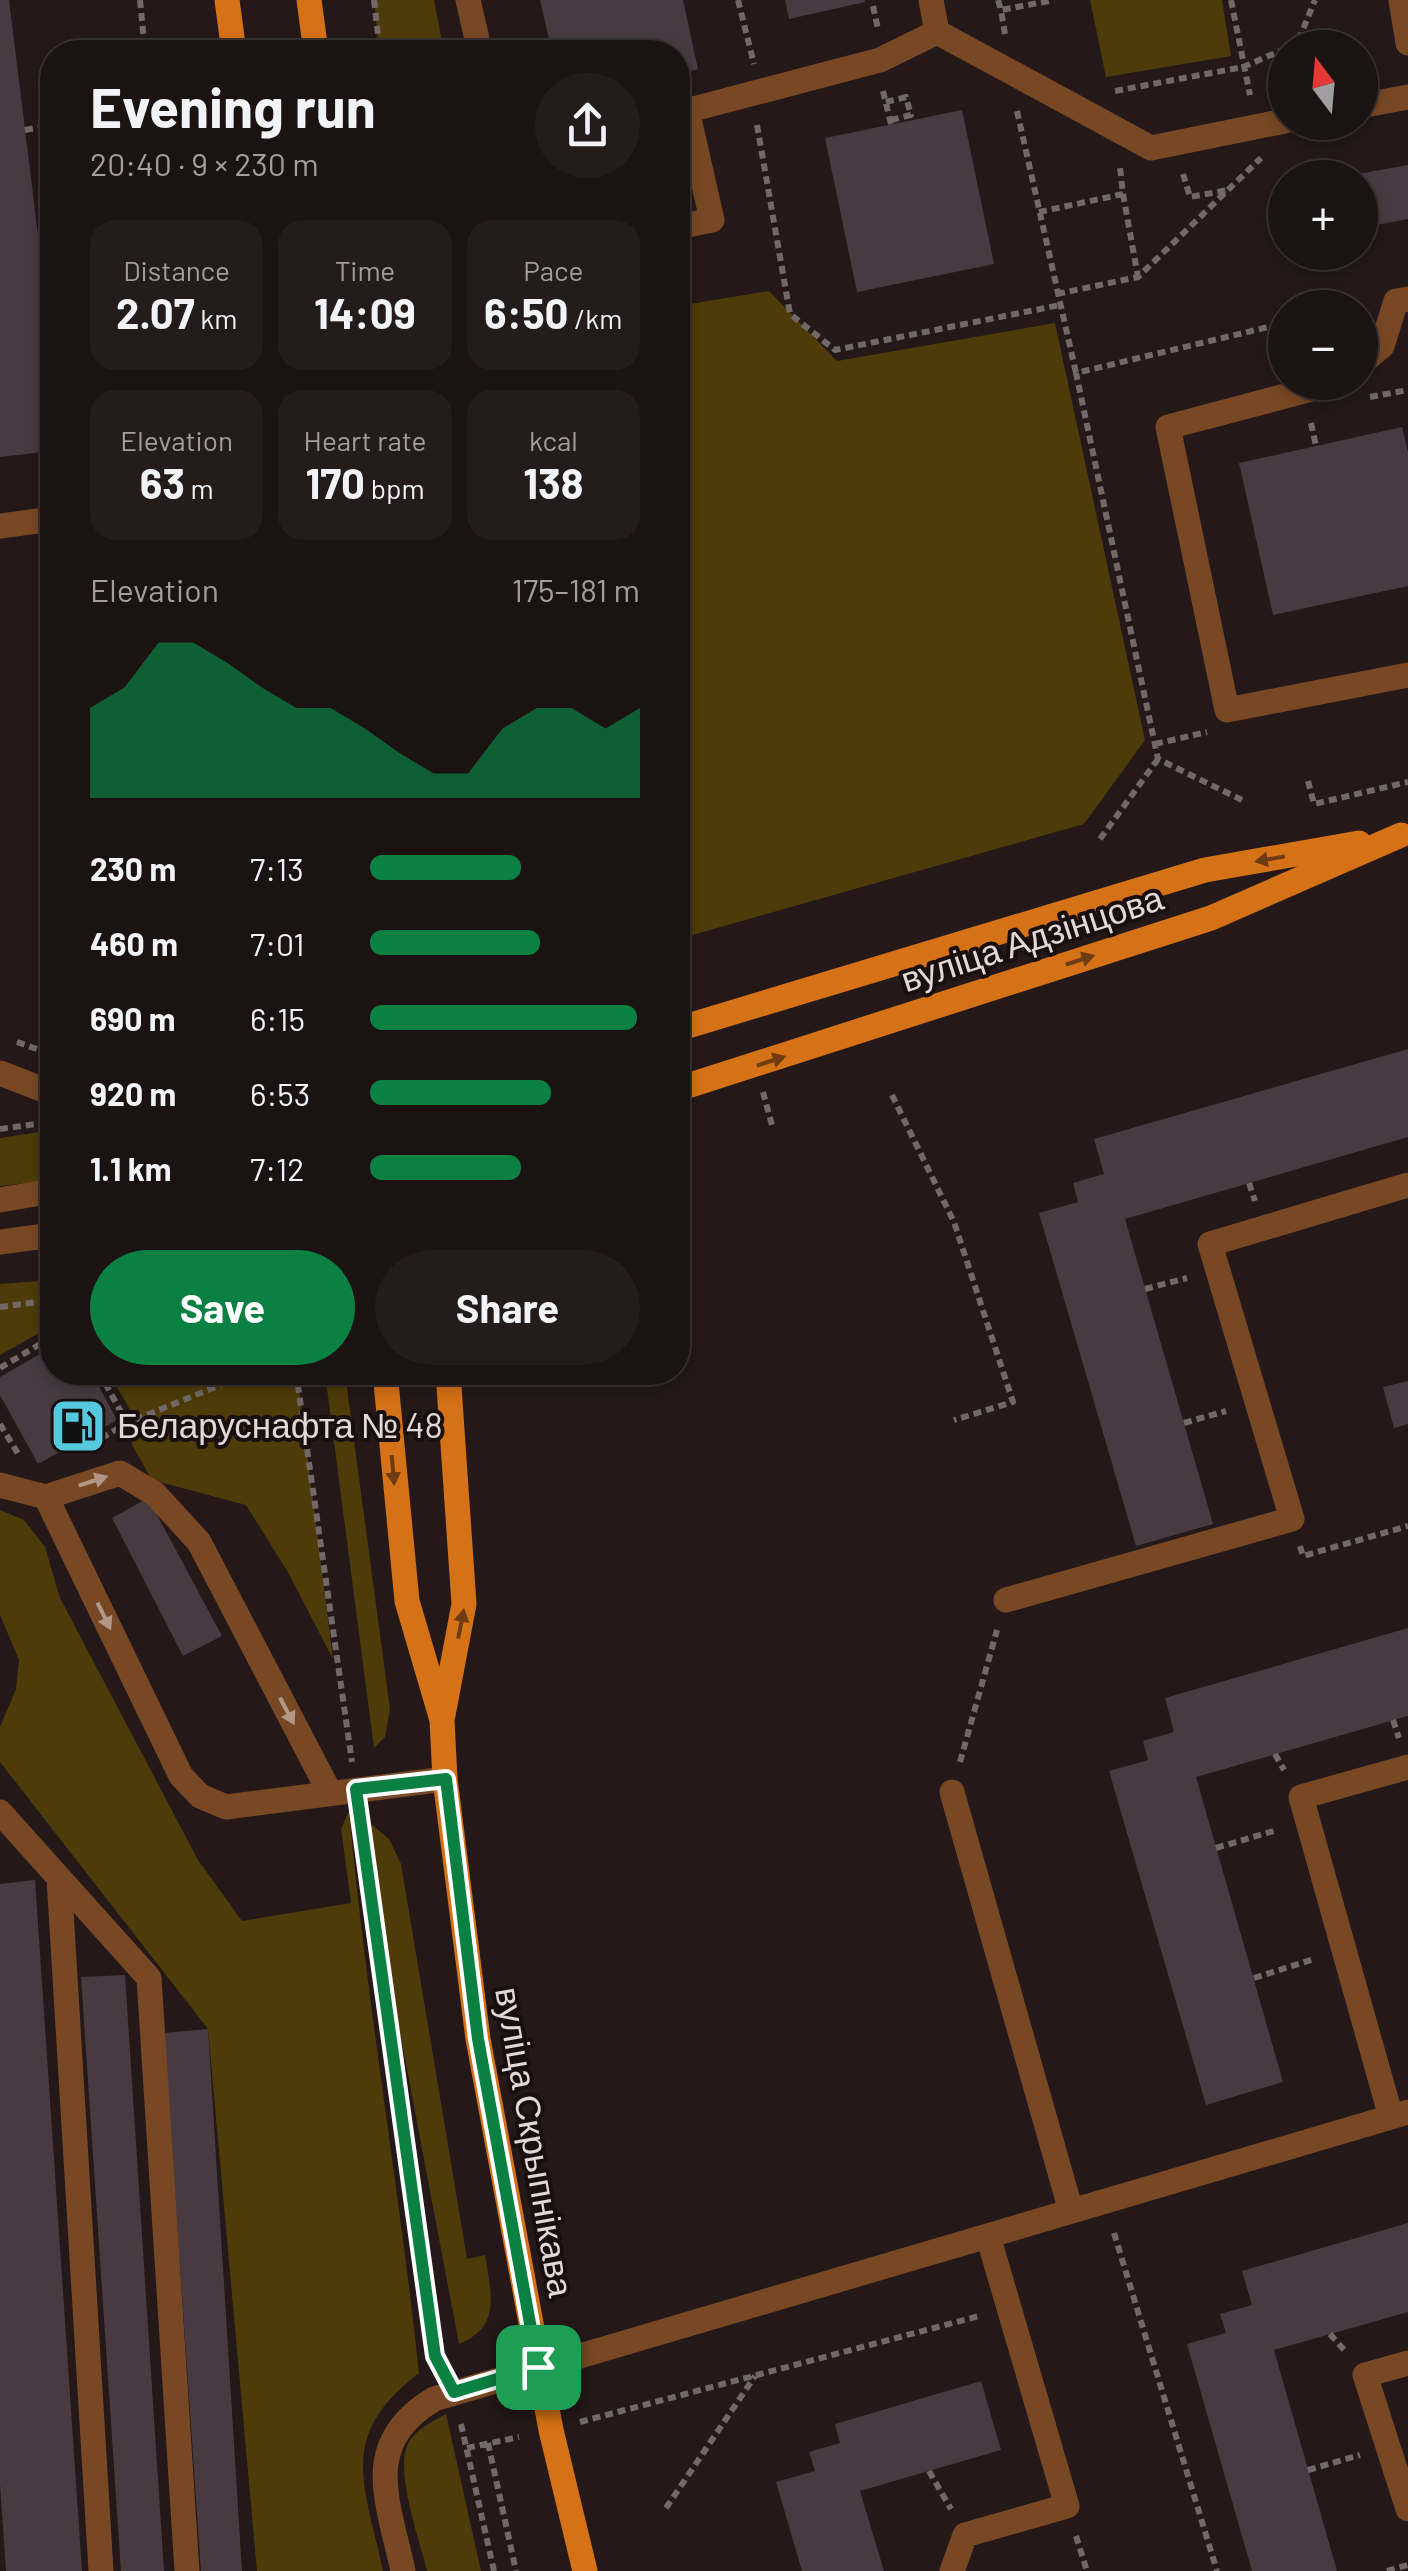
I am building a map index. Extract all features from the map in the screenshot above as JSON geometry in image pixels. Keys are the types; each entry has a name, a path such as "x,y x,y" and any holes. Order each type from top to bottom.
{"main road":[{"path":"227,0 232,40"},
{"path":"309,0 314,40"},
{"name":"вуліца Адзінцова","path":"690,1025 1205,870 1404,834"},
{"name":"вуліца Адзінцова","path":"690,1085 1212,918 1404,834"},
{"name":"вуліца Скрыпнікава","path":"385,1385 407,1601 442,1720 478,2039 538,2367 585,2571"},
{"name":"вуліца Скрыпнікава","path":"442,1720 464,1604 449,1385"}],"street":[{"path":"468,0 477,40"},
{"path":"931,0 937,32"},
{"path":"690,110 880,60 937,32"},
{"path":"937,32 1030,78 1151,148 1268,124"},
{"path":"1378,103 1408,97"},
{"path":"690,141 712,220 690,225"},
{"path":"1378,349 1396,301 1408,299"},
{"path":"1270,400 1168,427 1227,710 1408,675"},
{"path":"0,526 40,521"},
{"path":"0,1073 40,1088"},
{"path":"1006,1600 1292,1519 1210,1244 1408,1185"},
{"path":"0,1200 40,1192"},
{"path":"0,1242 40,1236"},
{"path":"0,1485 46,1497 120,1472 155,1494 199,1542 343,1791"},
{"path":"46,1497 181,1776 200,1796 226,1806 446,1779"},
{"path":"403,2571 383,2473 392,2435 411,2413 454,2392 1399,2115 1344,1950 1301,1798 1408,1768"},
{"path":"952,1792 1070,2211"},
{"path":"0,1812 149,1978 188,2571"},
{"path":"60,1878 101,2571"},
{"path":"952,2571 965,2535 1067,2506 988,2236"},
{"path":"1408,2364 1365,2376 1408,2510"}],"path":[{"path":"140,0 145,40"},
{"path":"374,0 379,40"},
{"path":"738,0 757,74"},
{"path":"998,0 1006,36"},
{"path":"1000,10 1054,0"},
{"path":"1231,0 1250,97 1231,100"},
{"path":"1303,30 1315,0"},
{"path":"1099,94 1243,67 1268,56"},
{"path":"906,96 911,114 891,122 886,104 906,96"},
{"path":"1014,97 1158,758 1100,839"},
{"path":"760,118 756,131 790,314 835,350 1060,305"},
{"path":"26,130 40,128"},
{"path":"1178,158 1190,197 1228,190"},
{"path":"1119,163 1138,277"},
{"path":"1039,212 1124,194"},
{"path":"1076,374 1268,327"},
{"path":"1308,408 1316,446"},
{"path":"1158,758 1242,800"},
{"path":"1308,782 1314,804 1408,782"},
{"path":"892,1096 954,1222 1013,1402 954,1420"},
{"path":"0,1130 40,1123"},
{"path":"1145,1289 1218,1269"},
{"path":"0,1307 40,1302"},
{"path":"0,1368 40,1345"},
{"path":"107,1385 127,1424"},
{"path":"78,1452 127,1424 221,1385"},
{"path":"297,1385 343,1791 435,2356 454,2392 494,2571"},
{"path":"1184,1423 1257,1401"},
{"path":"0,1424 22,1462"},
{"path":"1303,1556 1408,1526"},
{"path":"952,1792 1006,1600"},
{"path":"1216,1848 1308,1820"},
{"path":"1254,1978 1344,1950"},
{"path":"1104,2202 1217,2571"},
{"path":"638,2407 1009,2308"},
{"path":"666,2508 755,2375"},
{"path":"488,2444 516,2571"},
{"path":"1308,2470 1388,2447"},
{"path":"929,2471 965,2535"},
{"path":"1387,2571 1408,2565"}],"shaded area":[{"path":"374,0 434,0 442,40 378,40"},
{"path":"1090,0 1222,0 1231,56 1106,77"},
{"path":"769,291 837,361 1055,323 1145,740 1084,824 690,936 690,304"},
{"path":"40,1132 40,1181 0,1186 0,1138"},
{"path":"40,1281 40,1333 0,1355 0,1284"},
{"path":"116,1385 299,1385 333,1659 289,1574 246,1505 152,1480 132,1445 133,1415"},
{"path":"327,1385 347,1385 390,1709 385,1737 374,1748"},
{"path":"0,1510 24,1520 45,1547 60,1598 198,1860 242,1921 351,1903 341,1829 349,1811 419,2373 376,2418 363,2462 364,2486 383,2571 257,2571 208,2029 0,1762 0,1727 16,1689 19,1660 0,1615"},
{"path":"370,1823 389,1839 401,1864 467,2259 485,2255 491,2296 488,2318 473,2337 459,2344 381,1932"},
{"path":"446,2414 481,2571 427,2571 409,2505 404,2468 409,2442 421,2429"}],"building":[{"path":"0,0 9,0 40,251 40,452 0,457"},
{"path":"540,0 683,0 698,69 690,71 690,40 549,40"},
{"path":"785,0 865,0 865,2 789,19"},
{"path":"962,110 994,264 857,292 825,138"},
{"path":"1408,165 1408,219 1378,225 1378,170"},
{"path":"1402,427 1408,452 1408,586 1273,615 1239,463"},
{"path":"1408,1049 1408,1137 1125,1219 1213,1524 1136,1546 1039,1213 1078,1202 1073,1183 1104,1174 1094,1139"},
{"path":"40,1354 40,1385 98,1385 117,1420 38,1464 0,1395 0,1377"},
{"path":"1408,1381 1408,1424 1394,1428 1383,1387"},
{"path":"148,1498 222,1636 183,1656 112,1518"},
{"path":"1408,1628 1408,1716 1196,1777 1283,2082 1206,2105 1109,1771 1148,1760 1143,1741 1174,1732 1165,1698"},
{"path":"35,1880 82,2571 6,2571 0,2484 0,1884"},
{"path":"125,1975 164,2571 121,2571 81,1977"},
{"path":"208,2029 242,2571 201,2571 164,2033"},
{"path":"1408,2223 1408,2312 1274,2350 1337,2571 1252,2571 1187,2344 1226,2333 1220,2314 1252,2305 1242,2271"},
{"path":"981,2381 1001,2450 860,2491 884,2571 802,2571 776,2482 815,2471 809,2452 840,2443 835,2424"}],"place":[{"name":"Беларуснафта № 48","path":"78,1426"}],"route":[{"path":"446,1779 478,2039 538,2367 454,2392 435,2356 356,1789 446,1779"}]}
